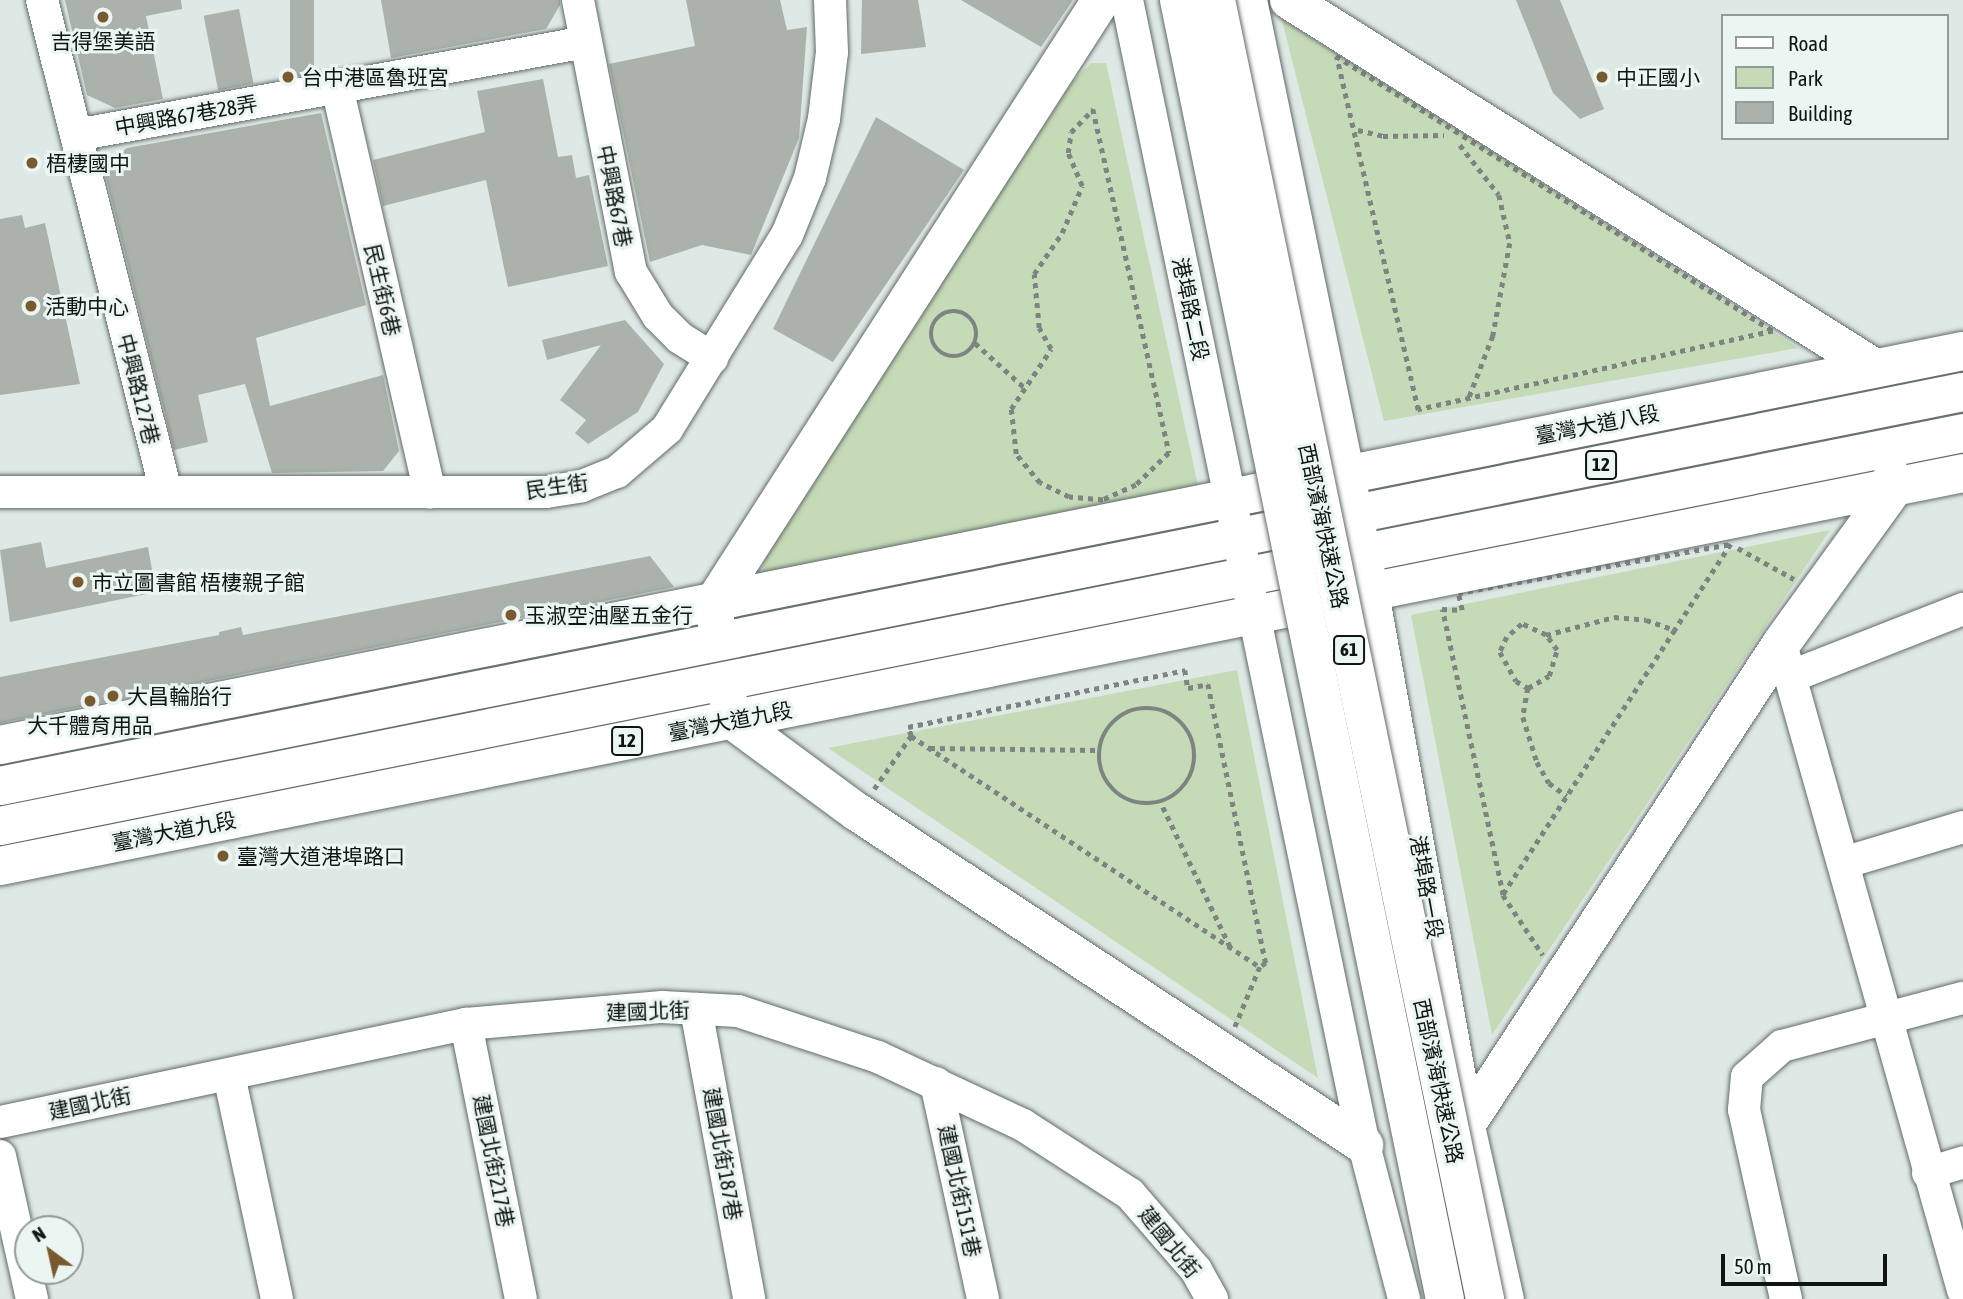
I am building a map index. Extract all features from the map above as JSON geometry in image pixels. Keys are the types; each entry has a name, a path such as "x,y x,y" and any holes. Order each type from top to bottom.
{"main road":[{"path":"1101,0 713,604 732,720 857,812 1364,1145"},
{"name":"西部濱海快速公路","path":"1179,0 1445,1299"},
{"name":"西部濱海快速公路","path":"1216,0 1485,1299"},
{"path":"1289,0 1875,368"},
{"name":"臺灣大道八段","path":"1230,498 1963,351"},
{"name":"臺灣大道八段","path":"1238,537 1963,392"},
{"name":"12","path":"1247,577 1963,433"},
{"path":"1468,1122 1561,981 1786,660 1818,593 1894,488 1889,447"},
{"name":"12","path":"1255,617 1963,473"},
{"name":"12","path":"0,745 713,604 1230,498"},
{"name":"12","path":"0,786 1238,537"},
{"name":"臺灣大道九段","path":"2,814 725,682 1247,577"},
{"name":"臺灣大道九段","path":"7,864 1255,617"}],"street":[{"name":"中興路127巷","path":"42,0 166,492"},
{"name":"中興路67巷","path":"578,0 631,272 658,316 680,338 712,358"},
{"name":"民生街","path":"0,492 546,492 600,480 652,445 773,263 810,178 829,86 830,0"},
{"name":"港埠路二段","path":"1128,0 1255,617"},
{"path":"1251,0 1349,474"},
{"name":"中興路67巷28弄","path":"76,135 586,42"},
{"name":"民生街6巷","path":"337,87 430,492"},
{"name":"港埠路一段","path":"1349,474 1373,593 1468,1122 1508,1299"},
{"path":"1963,609 1786,660 1963,1290"},
{"path":"1255,617 1364,1145 1404,1299"},
{"path":"2,814 7,864"},
{"path":"1843,863 1963,827"},
{"path":"1786,1299 1744,1110 1746,1077 1782,1046 1887,1021 1963,998"},
{"name":"建國北街","path":"0,1122 466,1024 696,1009 738,1010 878,1057 1023,1125 1130,1194 1196,1270 1212,1299"},
{"name":"建國北街187巷","path":"696,1009 749,1299"},
{"name":"建國北街217巷","path":"466,1024 521,1299"},
{"path":"229,1075 277,1299"},
{"name":"建國北街151巷","path":"936,1083 983,1299"},
{"path":"0,1156 32,1299"},
{"path":"1928,1173 1963,1162"}],"path":[{"path":"1336,56 1773,331 1469,398 1418,410 1336,56"},
{"path":"1093,109 1169,453 1136,485 1103,500 1069,497 1040,483 1016,454 1011,409 1025,388 1051,349 1039,328 1034,274 1062,233 1082,186 1068,153 1071,132 1093,109"},
{"path":"1359,130 1383,136 1443,134 1475,161 1499,195 1510,243 1505,287 1493,336 1469,398"},
{"path":"944,313 965,313 976,328 975,343 960,356 944,355 932,342 932,325 944,313"},
{"path":"975,343 1025,388"},
{"path":"1503,895 1731,544"},
{"path":"1458,593 1731,544 1818,593"},
{"path":"1442,609 1503,895 1561,981"},
{"path":"1546,635 1614,617 1646,620 1675,630"},
{"path":"1522,624 1546,635 1557,650 1556,662 1549,676 1528,688 1516,681 1500,652 1507,637 1522,624"},
{"path":"1224,1054 1259,967 1266,963 1208,684 1188,688 1185,670 908,727 911,736 1259,967"},
{"path":"1528,688 1523,717 1527,738 1549,783 1567,796"},
{"path":"1148,708 1176,718 1188,731 1195,757 1192,773 1172,797 1139,804 1110,788 1099,766 1098,750 1104,734 1114,724 1131,710 1148,708"},
{"path":"857,812 911,736"},
{"path":"929,748 1098,750"},
{"path":"1163,807 1231,948"}],"green space":[{"path":"1280,13 1798,348 1384,421"},
{"path":"1091,63 1106,63 1198,486 770,579 763,571 764,556 1068,86"},
{"path":"1830,530 1492,1035 1411,615"},
{"path":"1237,670 1318,1078 828,748"}],"building":[{"path":"65,0 181,0 182,9 146,16 163,99 115,108 87,95"},
{"path":"290,0 314,0 314,76 290,76"},
{"path":"381,0 560,0 560,5 546,29 391,58"},
{"path":"686,0 780,0 787,30 807,27 799,138 751,255 702,245 650,262 609,64 695,46"},
{"path":"862,0 918,0 926,47 861,54"},
{"path":"961,0 1073,0 1041,47"},
{"path":"1516,0 1560,0 1604,109 1580,119 1553,93"},
{"path":"239,9 254,84 218,90 204,16"},
{"path":"543,79 558,157 572,155 576,178 589,175 608,266 508,287 486,180 383,206 373,160 485,132 477,91"},
{"path":"321,113 366,305 256,338 270,406 383,375 399,451 383,471 272,473 245,384 198,395 208,442 174,450 103,165 127,148"},
{"path":"876,117 964,170 833,362 773,329"},
{"name":"活動中心","path":"22,215 25,228 45,223 80,384 0,395 0,219"},
{"path":"625,320 664,364 638,412 588,444 575,433 586,420 560,400 601,345 547,360 542,340"},
{"name":"市立圖書館 梧棲親子館","path":"41,542 46,568 148,547 156,592 10,622 0,550"},
{"path":"650,556 674,587 0,723 0,677 219,635 219,632 241,627 243,635"}],"place":[{"name":"吉得堡美語","path":"103,17"},
{"name":"台中港區魯班宮","path":"288,77"},
{"name":"中正國小","path":"1602,77"},
{"name":"梧棲國中","path":"32,163"},
{"name":"活動中心","path":"31,306"},
{"name":"市立圖書館 梧棲親子館","path":"78,582"},
{"name":"玉淑空油壓五金行","path":"511,615"},
{"name":"大昌輪胎行","path":"113,696"},
{"name":"大千體育用品","path":"90,701"},
{"name":"臺灣大道港埠路口","path":"223,856"}]}
